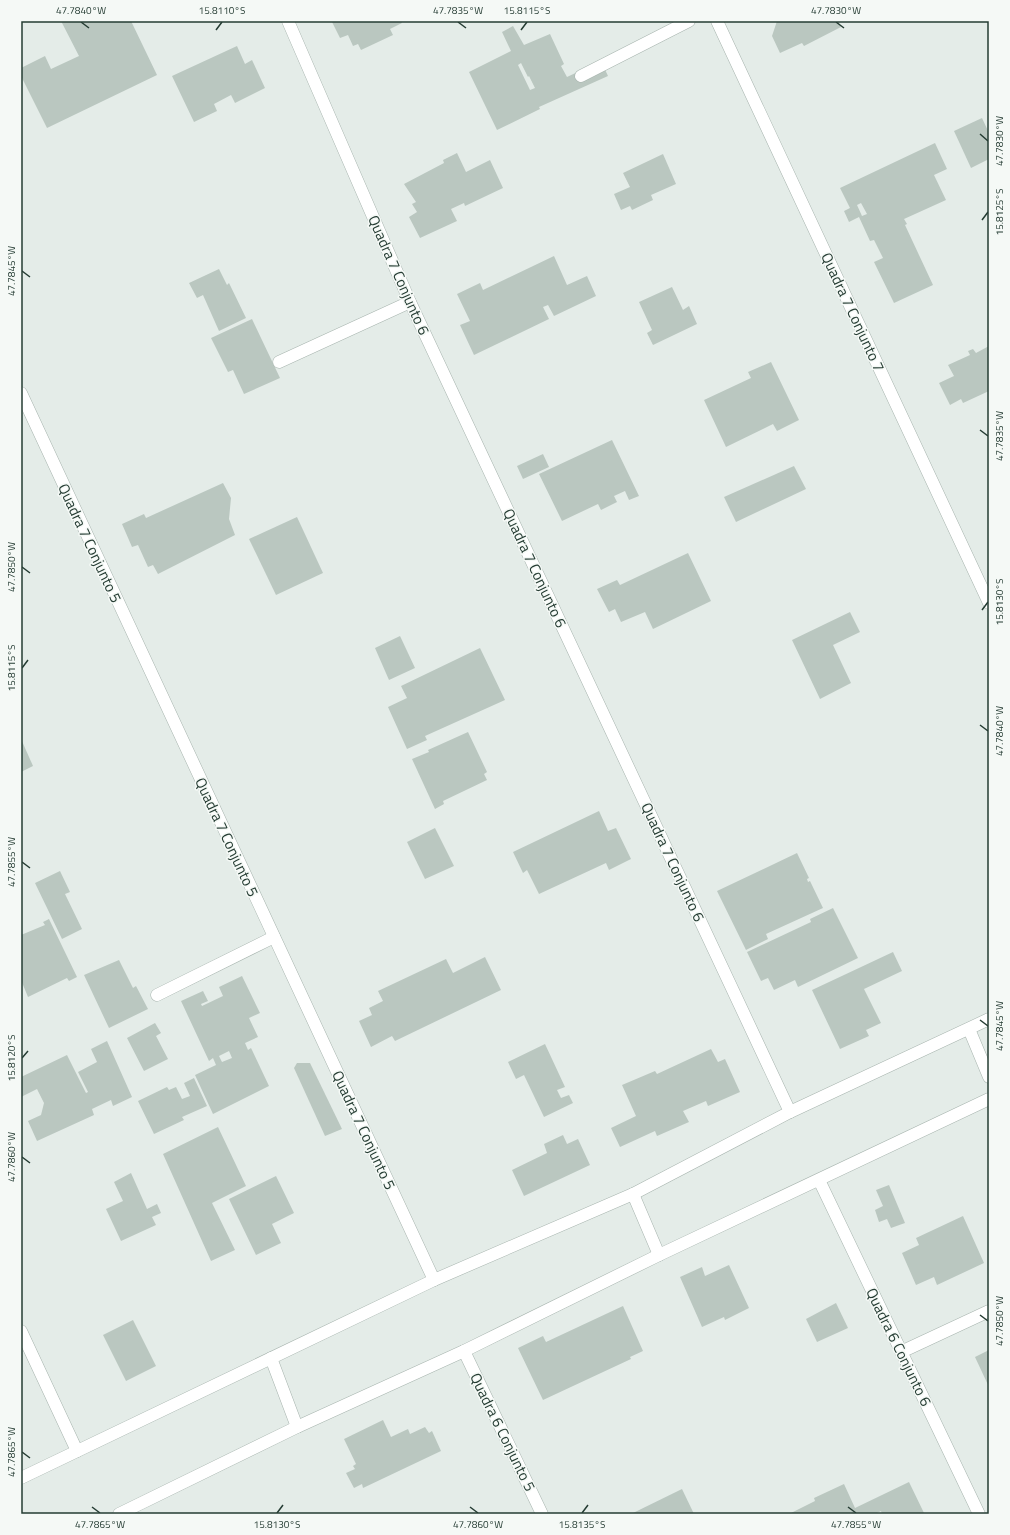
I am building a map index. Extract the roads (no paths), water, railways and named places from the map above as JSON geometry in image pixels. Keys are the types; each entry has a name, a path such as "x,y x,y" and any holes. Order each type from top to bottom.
{"street":[{"name":"Quadra 7 Conjunto 6","path":"288,21 410,302 790,1112"},
{"path":"581,76 689,21"},
{"name":"Quadra 7 Conjunto 7","path":"717,21 989,603"},
{"path":"279,362 410,302"},
{"name":"Quadra 7 Conjunto 5","path":"21,393 434,1280"},
{"path":"157,995 274,937"},
{"path":"21,1478 434,1280 633,1194 790,1112 989,1020"},
{"path":"969,1029 989,1077"},
{"path":"119,1514 297,1427 464,1351 659,1255 989,1099"},
{"name":"Quadra 6 Conjunto 6","path":"819,1180 979,1514"},
{"path":"633,1194 659,1255"},
{"path":"902,1352 989,1311"},
{"path":"21,1331 77,1451"},
{"name":"Quadra 6 Conjunto 5","path":"464,1351 542,1514"},
{"path":"271,1358 297,1427"}]}
